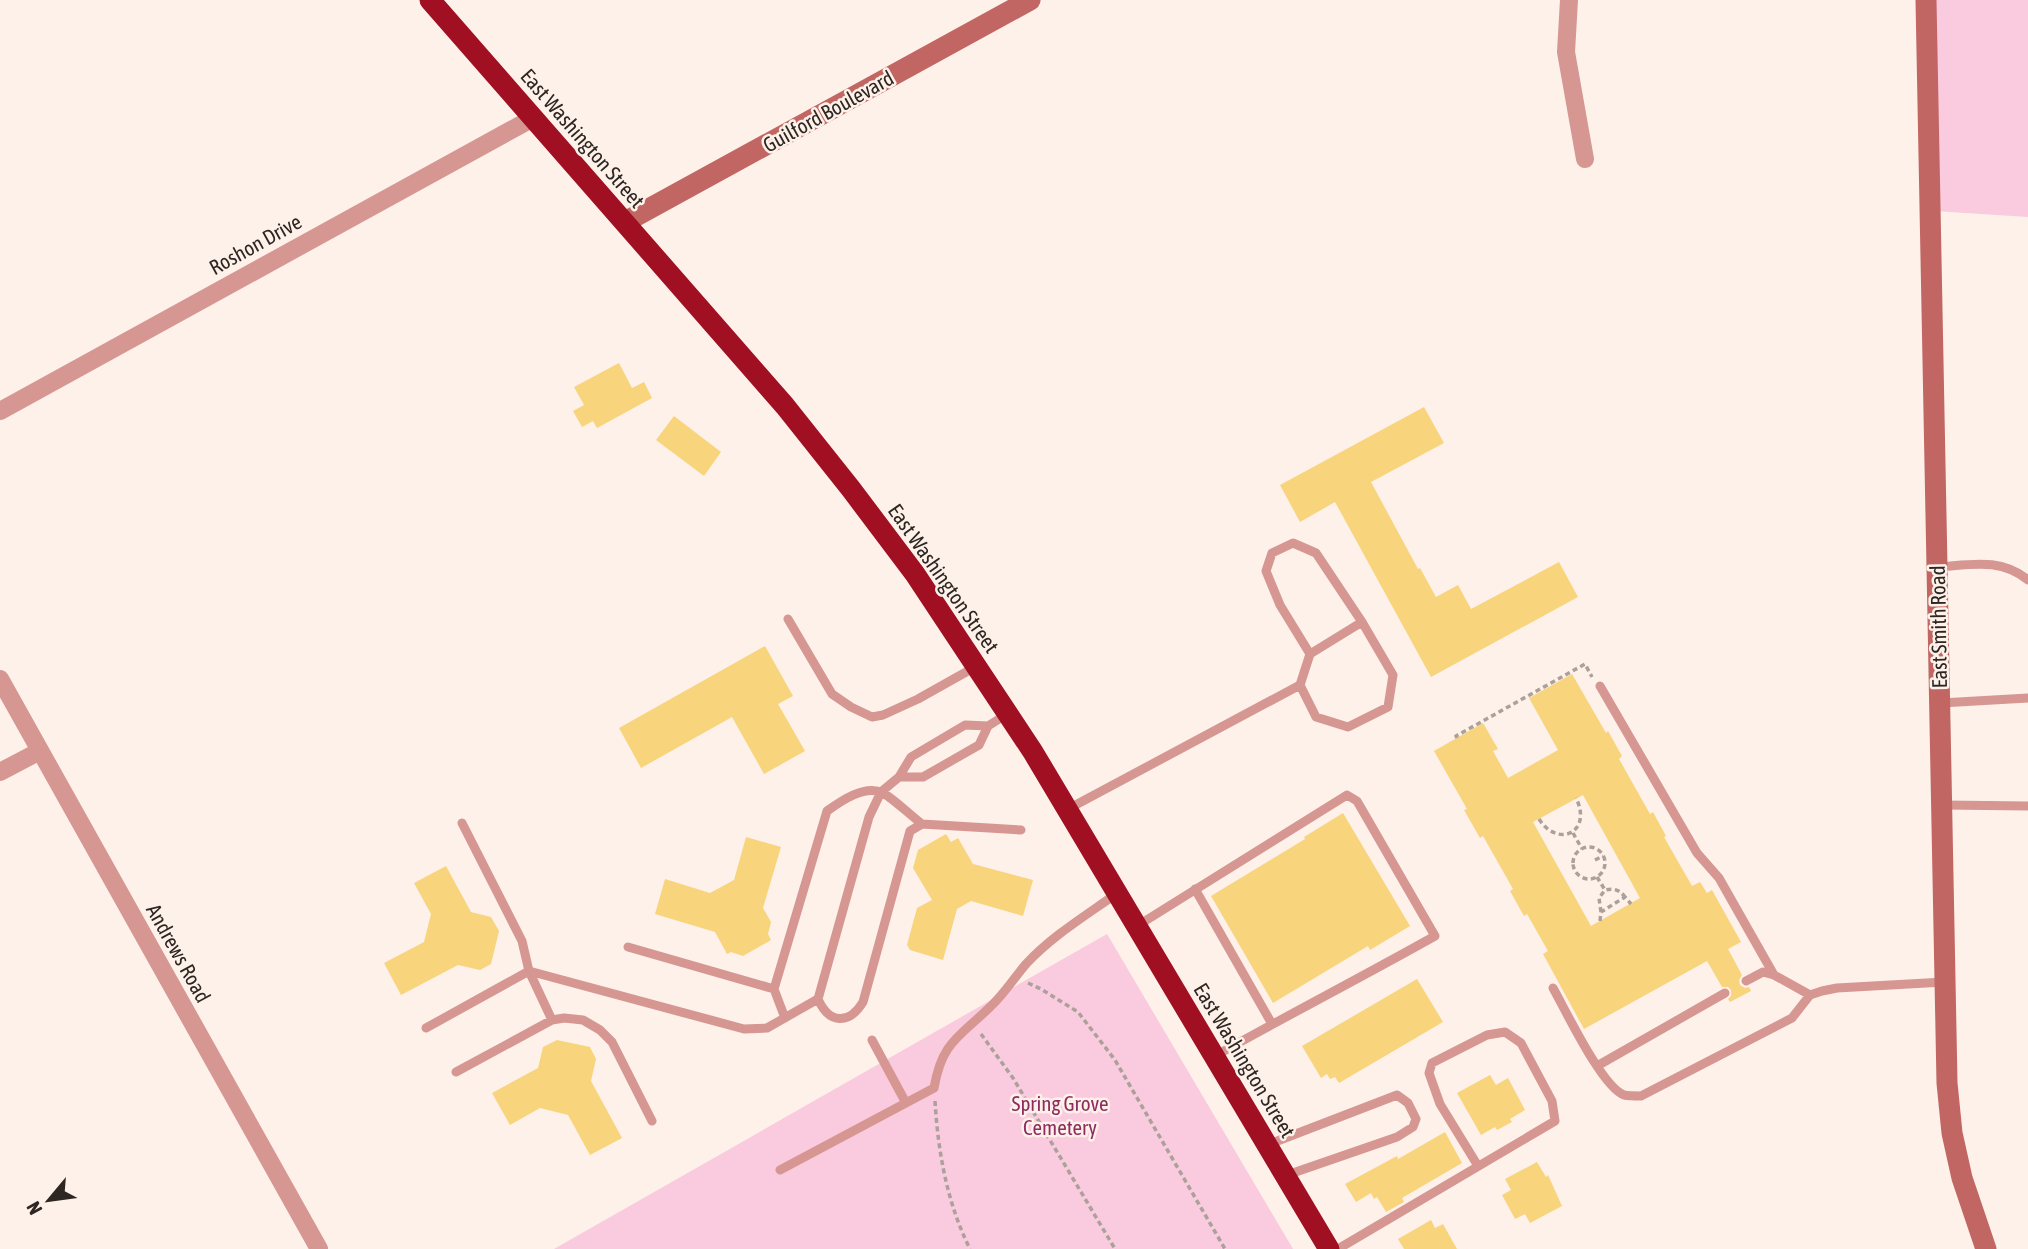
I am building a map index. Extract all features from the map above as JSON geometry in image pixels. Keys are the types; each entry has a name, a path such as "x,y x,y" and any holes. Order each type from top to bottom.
{"highway":[{"name":"East Washington Street","path":"429,0 785,406 915,575 1009,713 1068,809 1329,1249"}],"street":[{"name":"Guilford Boulevard","path":"625,222 1030,0"},
{"path":"1569,0 1566,52 1585,159"},
{"name":"East Smith Road","path":"1926,0 1947,1083 1952,1133 1962,1178 1986,1249"},
{"name":"Roshon Drive","path":"0,411 533,118"},
{"name":"Andrews Road","path":"0,679 318,1249"},
{"path":"0,772 40,751"}],"lane":[{"path":"1310,653 1280,605 1266,571 1272,553 1293,543 1316,553 1362,622 1393,675 1388,707 1348,727 1316,717 1300,685 1310,653 1362,622"},
{"path":"1937,567 1994,564 2012,570 2028,580"},
{"path":"788,619 832,694 872,717 883,715 918,699 977,666"},
{"path":"1068,809 1300,685"},
{"path":"1600,686 1697,853 1719,878 1774,975"},
{"path":"1940,703 2028,698"},
{"path":"900,777 923,777 979,746 988,726 1009,713"},
{"path":"988,726 965,725 911,757 900,777 881,792 869,817 818,999 822,1010 835,1018 845,1018 856,1013 863,1002 910,831 922,824 1021,830"},
{"path":"785,1018 774,989 827,811 848,797 865,792 881,792 922,824"},
{"path":"1137,926 1347,795 1357,801 1364,812 1435,936 1214,1056"},
{"path":"1942,805 2028,806"},
{"path":"461,823 522,941 529,971 552,1020"},
{"path":"1195,889 1272,1024"},
{"path":"780,1170 934,1088 946,1048 992,1006 1026,964 1057,935 1118,893"},
{"path":"628,947 774,989"},
{"path":"426,1028 529,971 744,1029 767,1028 818,999"},
{"path":"1746,981 1763,972 1774,975 1810,995"},
{"path":"1553,988 1611,1087 1624,1095 1641,1096 1793,1017 1810,995 1837,988 1944,982"},
{"path":"1597,1066 1725,993"},
{"path":"456,1072 552,1020 583,1020 600,1030 612,1042 652,1121"},
{"path":"1338,1249 1555,1121 1552,1101 1521,1043 1506,1032 1487,1035 1432,1063 1429,1073 1440,1104 1478,1166"},
{"path":"872,1040 906,1103"},
{"path":"1267,1145 1397,1096 1408,1103 1416,1119 1413,1127 1397,1137 1285,1176"}],"path":[{"path":"1457,738 1455,736 1585,664 1596,685 1600,686"},
{"path":"1539,819 1552,833 1561,835 1572,832 1581,821 1582,813 1576,798"},
{"path":"1572,832 1582,849"},
{"path":"1592,848 1603,856 1604,869 1597,877 1587,879 1575,871 1575,856 1582,849 1592,848"},
{"path":"1595,860 1603,856"},
{"path":"1575,871 1583,866"},
{"path":"1597,877 1605,890"},
{"path":"1600,921 1599,898 1605,890 1615,889 1631,904"},
{"path":"1601,912 1625,897"},
{"path":"1015,978 1041,989 1078,1012 1115,1060 1225,1249"},
{"path":"973,1022 1013,1078 1115,1249"},
{"path":"934,1088 941,1161 959,1226 970,1249"}],"green space":[{"path":"1932,0 2028,0 2028,217 1935,211"},
{"name":"Spring Grove Cemetery","path":"1107,934 1293,1249 554,1249"}],"building":[{"path":"619,363 632,388 644,382 652,398 597,428 593,421 582,427 573,411 584,405 574,387"},
{"path":"1424,407 1444,443 1371,482 1436,597 1458,585 1471,609 1559,562 1578,597 1431,677 1335,502 1300,522 1280,485"},
{"path":"674,416 721,452 704,476 656,440"},
{"path":"765,646 793,696 778,704 805,751 764,774 732,717 641,768 619,728"},
{"path":"1572,674 1606,733 1608,731 1622,756 1619,759 1650,814 1653,812 1692,886 1700,882 1707,893 1712,890 1741,942 1728,949 1742,975 1740,985 1749,987 1751,991 1730,1002 1728,999 1731,990 1722,987 1707,961 1584,1029 1543,954 1548,951 1527,914 1524,916 1510,891 1513,889 1483,836 1480,838 1434,751 1483,723 1498,749 1493,751 1508,778 1558,750 1529,698","holes":["1583,795 1640,898 1591,926 1533,822"]},
{"path":"1343,813 1410,926 1370,950 1368,946 1273,1003 1211,896"},
{"path":"946,834 951,842 958,838 973,864 1033,880 1023,916 971,901 957,909 943,960 910,950 907,945 917,908 932,900 913,868 918,850"},
{"path":"746,837 781,847 763,908 771,922 768,934 771,940 743,956 731,952 727,954 715,932 655,914 665,879 710,893 734,880"},
{"path":"446,866 471,912 491,917 499,931 491,964 480,970 458,965 401,995 384,963 424,942 431,914 414,883"},
{"path":"1417,979 1443,1022 1339,1083 1335,1077 1330,1079 1327,1074 1321,1078 1302,1046"},
{"path":"557,1040 590,1047 596,1059 591,1081 622,1138 590,1155 568,1115 540,1108 510,1125 492,1093 538,1068 543,1047"},
{"path":"1490,1075 1496,1085 1508,1078 1525,1110 1510,1119 1512,1122 1481,1135 1457,1093"},
{"path":"1445,1132 1462,1163 1402,1198 1404,1202 1386,1212 1377,1197 1374,1199 1371,1193 1356,1202 1345,1184 1397,1156 1398,1159"},
{"path":"1537,1162 1546,1177 1548,1175 1562,1206 1530,1223 1525,1214 1515,1219 1502,1195 1511,1190 1505,1179"},
{"path":"1431,1220 1435,1228 1443,1224 1457,1249 1404,1249 1398,1239"}]}
